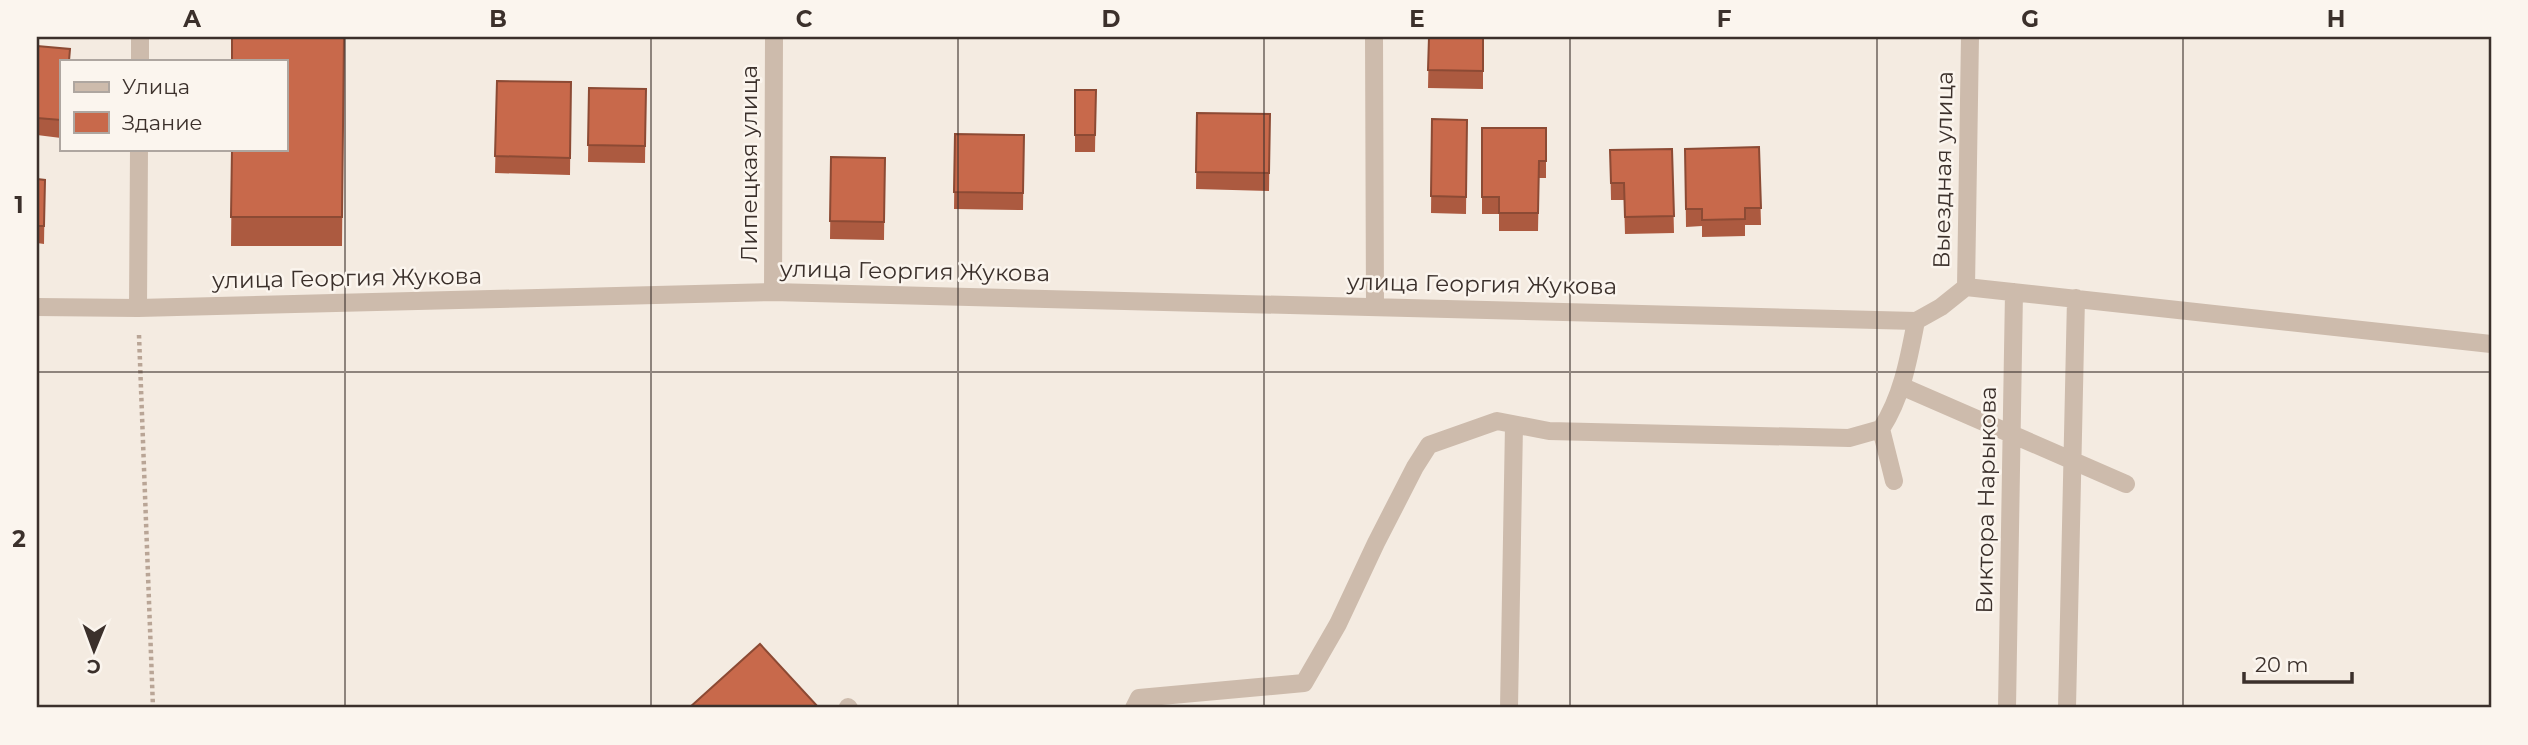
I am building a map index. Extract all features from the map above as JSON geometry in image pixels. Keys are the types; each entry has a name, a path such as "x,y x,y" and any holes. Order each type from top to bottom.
{"street":[{"path":"140,37 140,60"},
{"name":"Липецкая улица","path":"773,292 774,37"},
{"path":"1374,37 1375,306"},
{"name":"Выездная улица","path":"1916,321 1941,307 1966,287 1970,37"},
{"path":"138,308 139,150"},
{"path":"1966,287 2491,344"},
{"name":"улица Георгия Жукова","path":"37,307 138,308 773,292 1916,321"},
{"name":"Виктора Нарыкова","path":"2007,708 2014,292"},
{"path":"2067,708 2076,298"},
{"path":"1894,481 1881,429 1906,373 1916,321"},
{"path":"1900,386 2126,484"},
{"path":"1134,708 1139,698 1304,683 1338,624 1376,543 1429,445 1497,421 1549,431 1849,438 1881,429"},
{"path":"1509,708 1514,425"}],"path":[{"path":"138,308 153,708"}],"building":[{"path":"232,37 344,37 342,217 231,217 232,150 287,150 287,60 232,60"},
{"path":"1429,37 1483,37 1483,71 1428,70"},
{"path":"37,46 70,49 69,60 60,60 60,120 37,118"},
{"path":"497,81 571,82 570,158 495,156"},
{"path":"589,88 646,89 645,146 588,145"},
{"path":"1075,90 1096,90 1095,135 1075,135"},
{"path":"1197,113 1270,114 1269,173 1196,172"},
{"path":"1432,119 1467,120 1466,197 1431,196"},
{"path":"1482,128 1546,128 1546,161 1539,161 1538,213 1499,213 1499,197 1482,197"},
{"path":"955,134 1024,135 1023,193 954,192"},
{"path":"1759,147 1761,208 1745,208 1745,219 1702,220 1702,209 1686,209 1685,149"},
{"path":"1672,149 1674,216 1625,217 1624,183 1611,183 1610,150"},
{"path":"831,157 885,158 884,222 830,221"},
{"path":"37,179 45,180 44,226 37,226"},
{"path":"760,644 819,708 689,708"}]}
